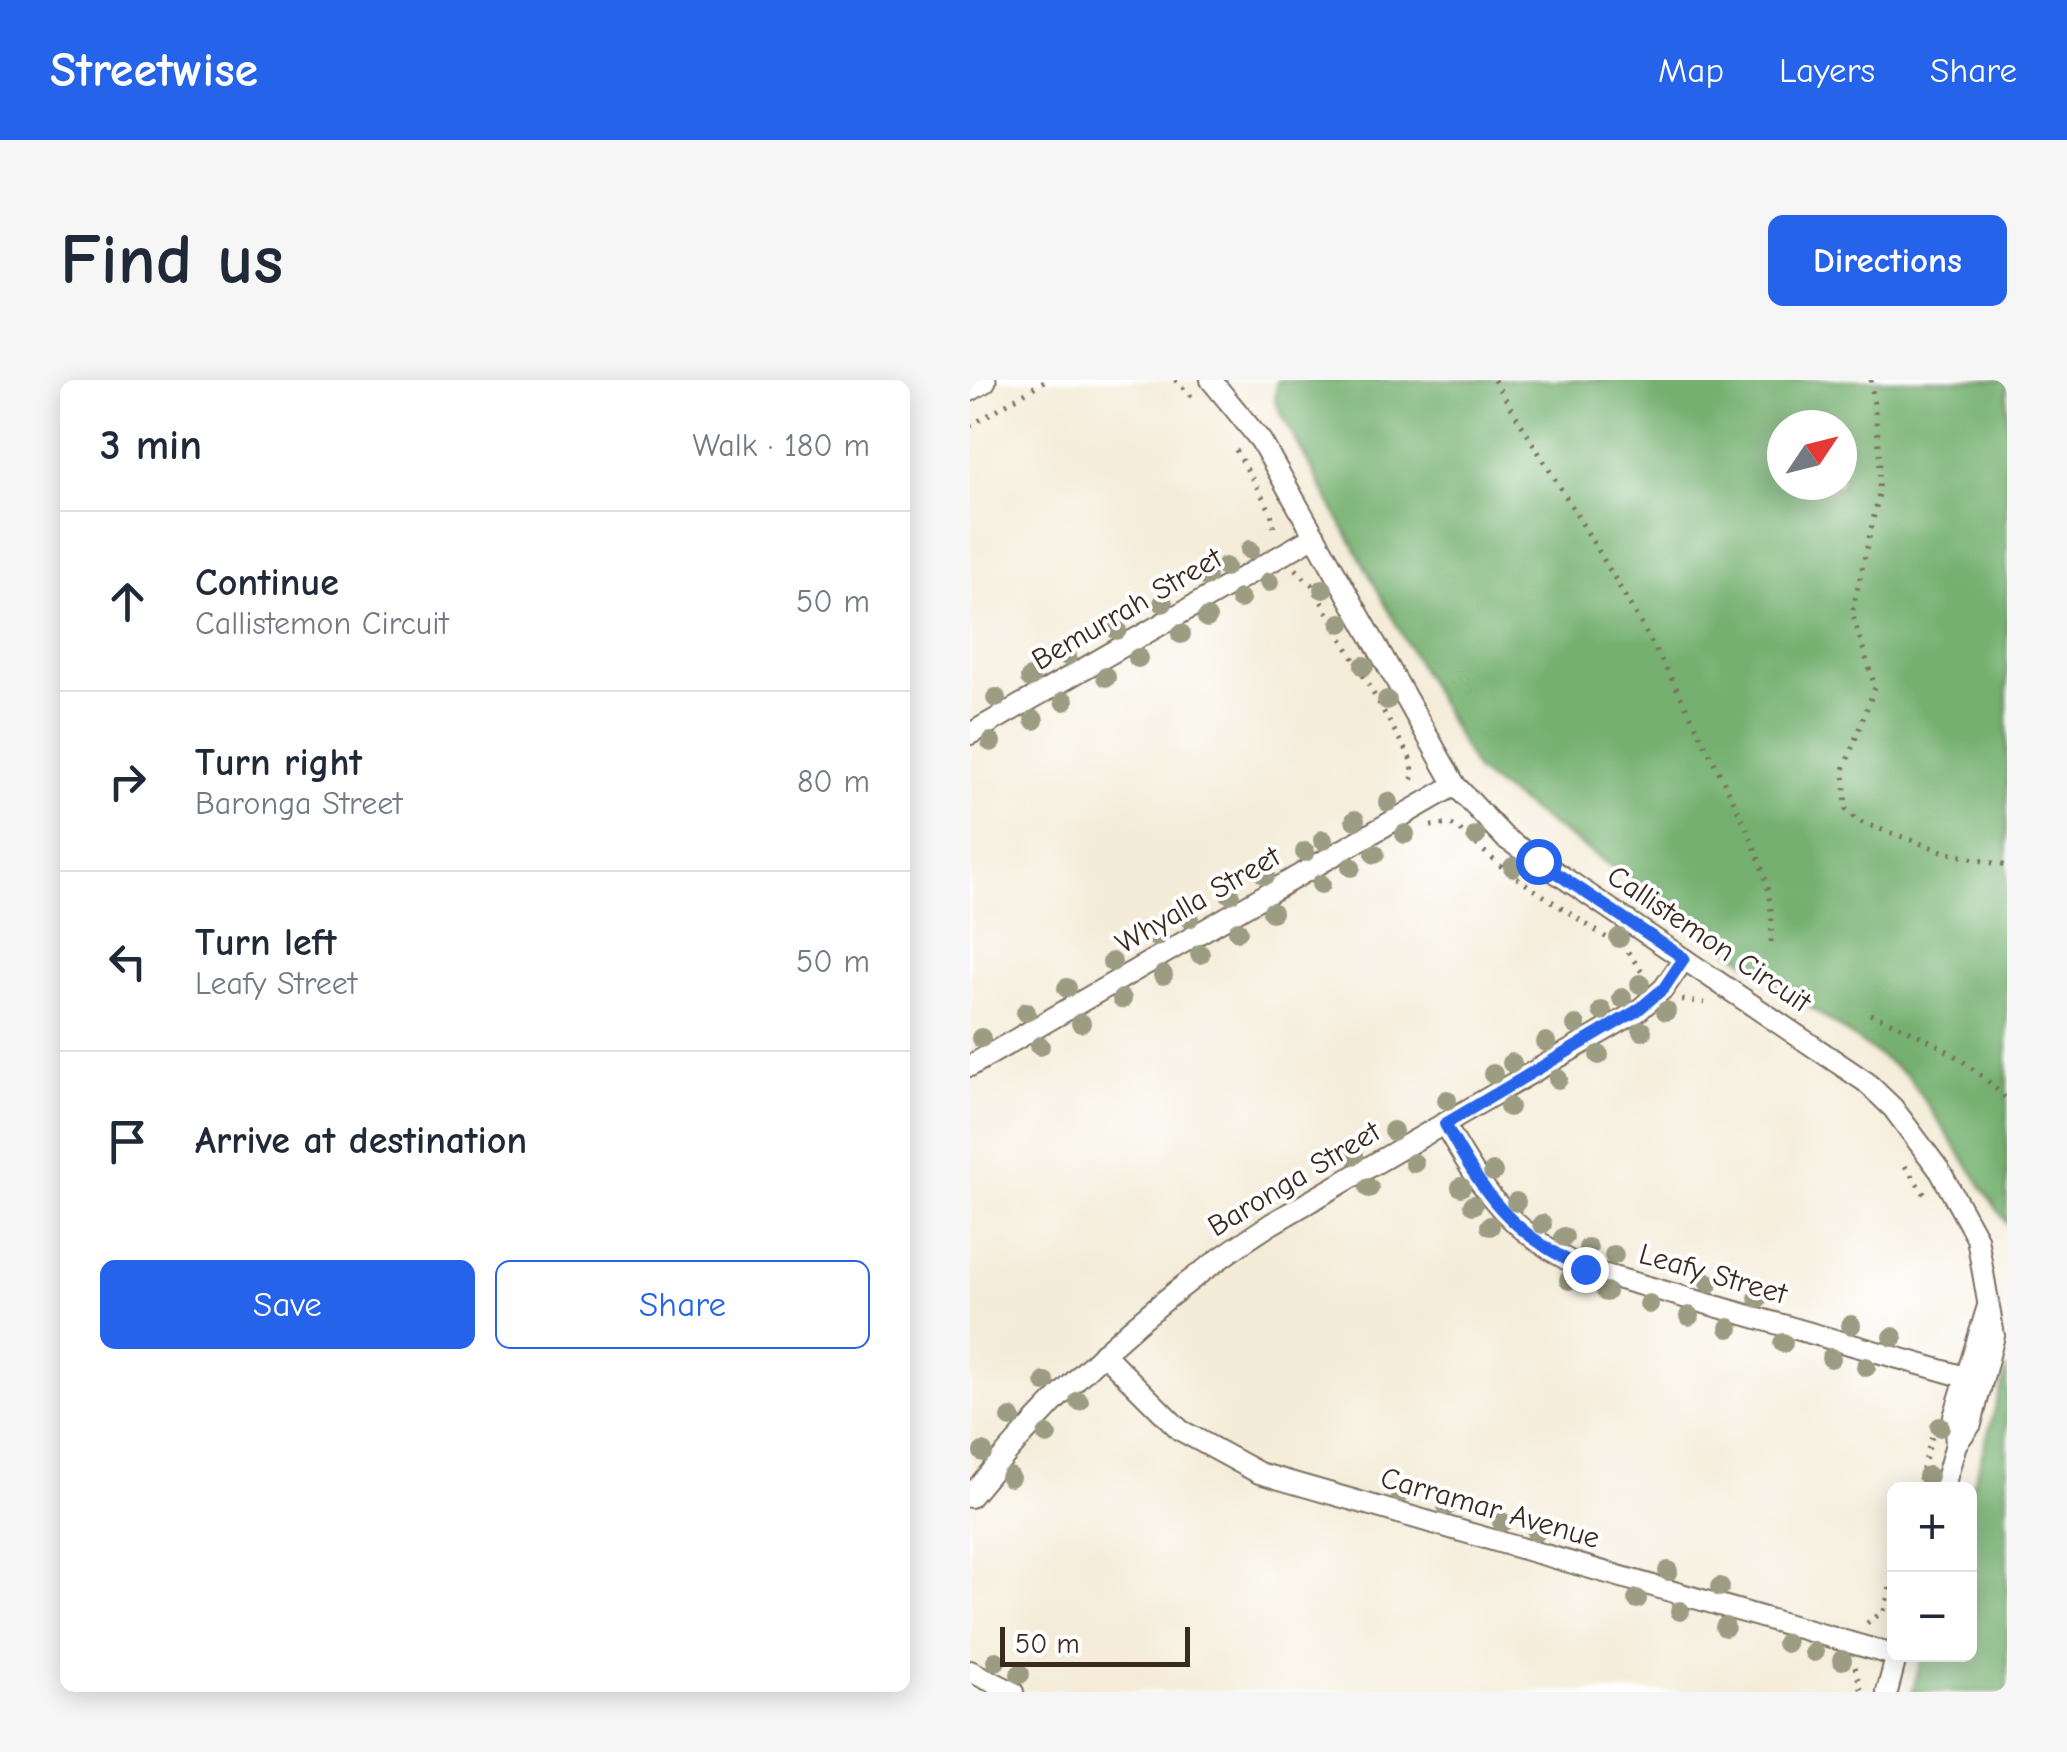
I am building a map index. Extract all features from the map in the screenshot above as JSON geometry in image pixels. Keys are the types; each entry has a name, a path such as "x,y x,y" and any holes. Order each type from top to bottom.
{"street":[{"path":"970,388 983,380"},
{"name":"Callistemon Circuit","path":"1210,380 1261,441 1455,786 1506,838 1829,1054 1893,1108 1940,1171 1978,1238 1994,1336 1970,1424 1956,1444 1945,1482"},
{"name":"Bemurrah Street","path":"970,734 1314,536"},
{"name":"Whyalla Street","path":"970,1066 1455,786"},
{"name":"Baronga Street","path":"970,1497 1038,1416 1103,1353 1248,1238 1638,1010 1664,988 1684,958"},
{"name":"Leafy Street","path":"1445,1124 1509,1222 1553,1254 1585,1269 1965,1377"},
{"name":"Callistemon Circuit","path":"1956,1444 1954,1417 1988,1306"},
{"name":"Carramar Avenue","path":"1103,1353 1180,1430 1259,1472 1887,1653"},
{"path":"1887,1692 1895,1662"},
{"path":"970,1671 1013,1692"}],"path":[{"path":"970,426 1046,380"},
{"path":"1175,380 1199,404"},
{"path":"1494,380 1616,576 1682,698 1760,865 1774,924 1772,942"},
{"path":"1871,380 1880,454 1879,494 1852,613 1875,687 1844,769 1846,809 1857,821 1948,852 2007,866"},
{"path":"1235,448 1271,512 1277,537"},
{"path":"1294,567 1308,579 1411,760 1414,776 1408,786 1412,792"},
{"path":"1427,819 1432,827 1450,824 1458,829 1505,870 1634,956 1648,978"},
{"path":"1678,997 1685,1002 1696,999 1718,1012"},
{"path":"1870,1014 1951,1050 2007,1100"},
{"path":"1900,1158 1933,1208"},
{"path":"1919,1482 1933,1432"},
{"path":"1866,1630 1868,1622 1884,1612 1887,1600"},
{"path":"1856,1661 1862,1692"}],"green space":[{"path":"1277,380 2007,380 2007,1224 1908,1076 1477,772 1275,402"},
{"path":"2007,1367 2007,1692 1912,1692 1921,1662 1977,1662 1974,1482"}],"route":[{"path":"1538,861 1684,958 1664,988 1638,1010 1445,1124 1488,1196 1509,1222 1553,1254 1585,1269"}]}
